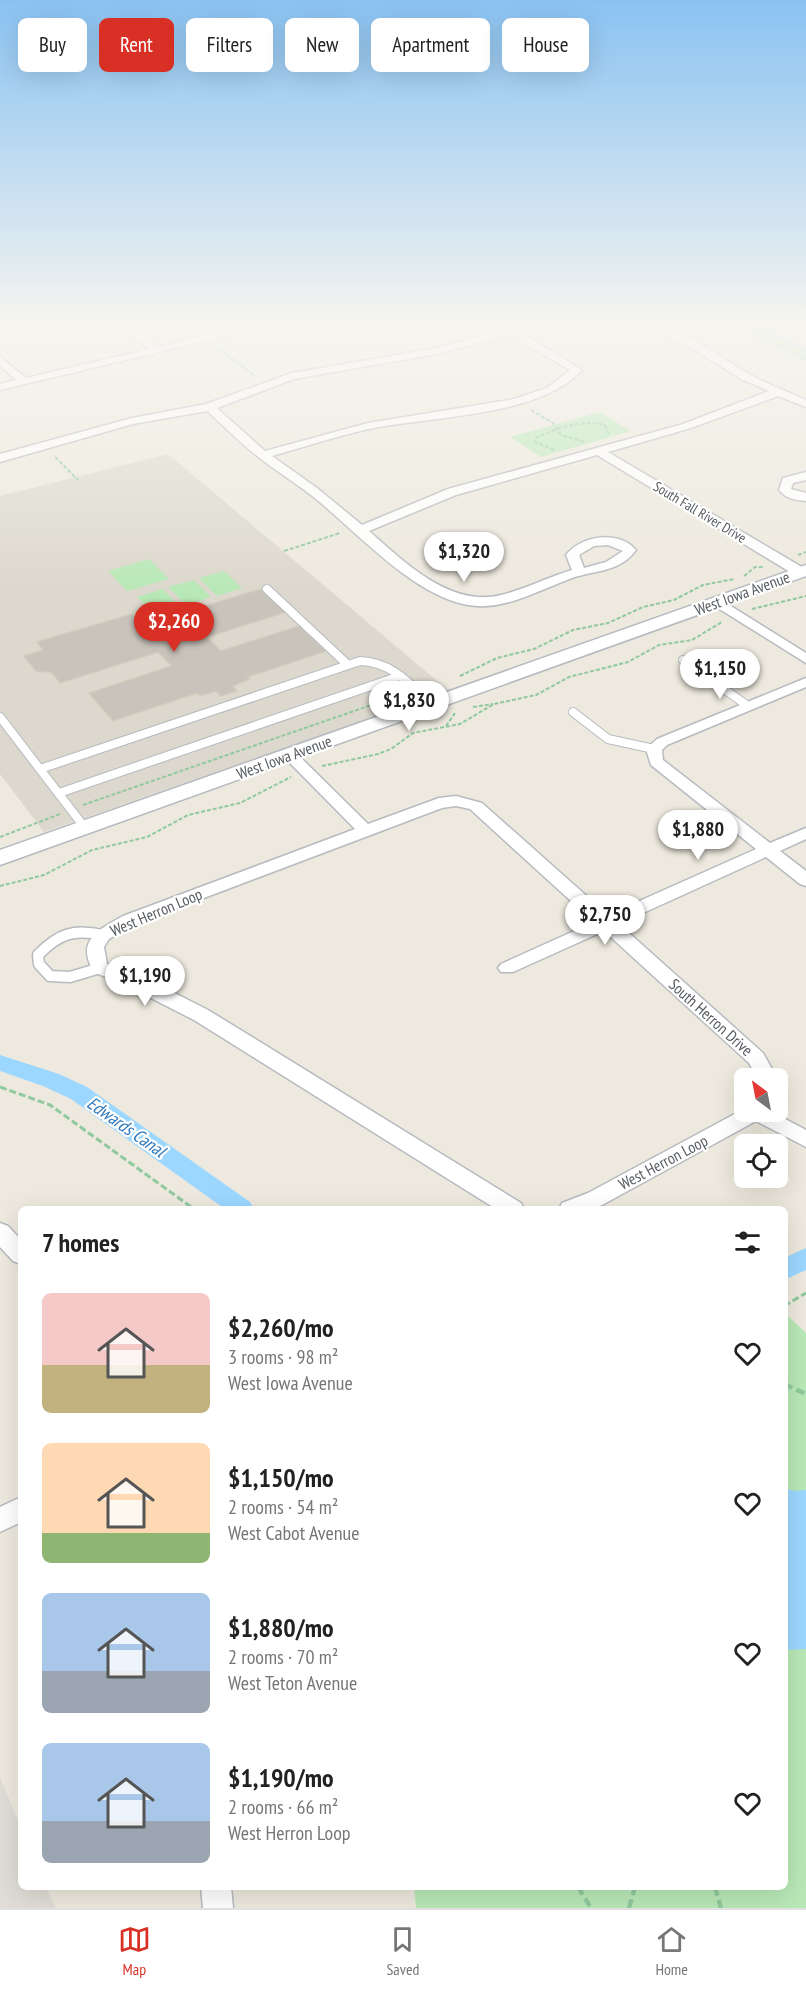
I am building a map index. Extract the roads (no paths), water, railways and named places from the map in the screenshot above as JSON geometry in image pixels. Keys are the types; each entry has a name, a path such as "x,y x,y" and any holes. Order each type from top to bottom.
{"street":[{"path":"0,458 132,421 187,411"},
{"path":"214,411 263,454 320,496 377,546 436,587 470,602 495,600 579,572"},
{"path":"263,454 368,426 460,411"},
{"path":"360,530 452,492 687,426 727,411"},
{"name":"South Fall River Drive","path":"599,451 782,563 803,571"},
{"path":"806,476 787,481 785,490 794,496 806,497"},
{"name":"West Iowa Avenue","path":"0,858 803,571"},
{"path":"718,602 806,659"},
{"path":"806,682 662,742 654,749 656,762 806,880"},
{"path":"290,755 366,831"},
{"name":"West Herron Loop","path":"100,968 96,959 95,947 104,935 129,920 439,803 456,801"},
{"name":"South Herron Drive","path":"456,801 476,806 756,1058 762,1068"},
{"path":"507,968 806,833"},
{"path":"100,968 144,986 201,1015 508,1206"},
{"name":"West Herron Loop","path":"577,1206 737,1122"},
{"path":"775,1122 806,1139"},
{"path":"0,1232 18,1252"},
{"path":"0,1520 18,1511"},
{"path":"216,1890 218,1908"}],"lane":[{"path":"267,589 347,664"},
{"path":"40,770 347,664 373,660 385,663 432,704"},
{"path":"683,660 748,706"},
{"path":"59,793 400,676"},
{"path":"573,712 608,739 654,749"},
{"path":"0,717 85,828"},
{"path":"100,968 70,977 50,976 39,964 38,955 58,934 67,931 82,930 104,935"}],"water":[{"path":"788,1489 806,1490 806,1649 788,1650"}],"waterway":[{"name":"Edwards Canal","path":"0,1063 51,1080 79,1093 238,1206"},
{"name":"Edwards Canal","path":"788,1268 806,1258"}]}
